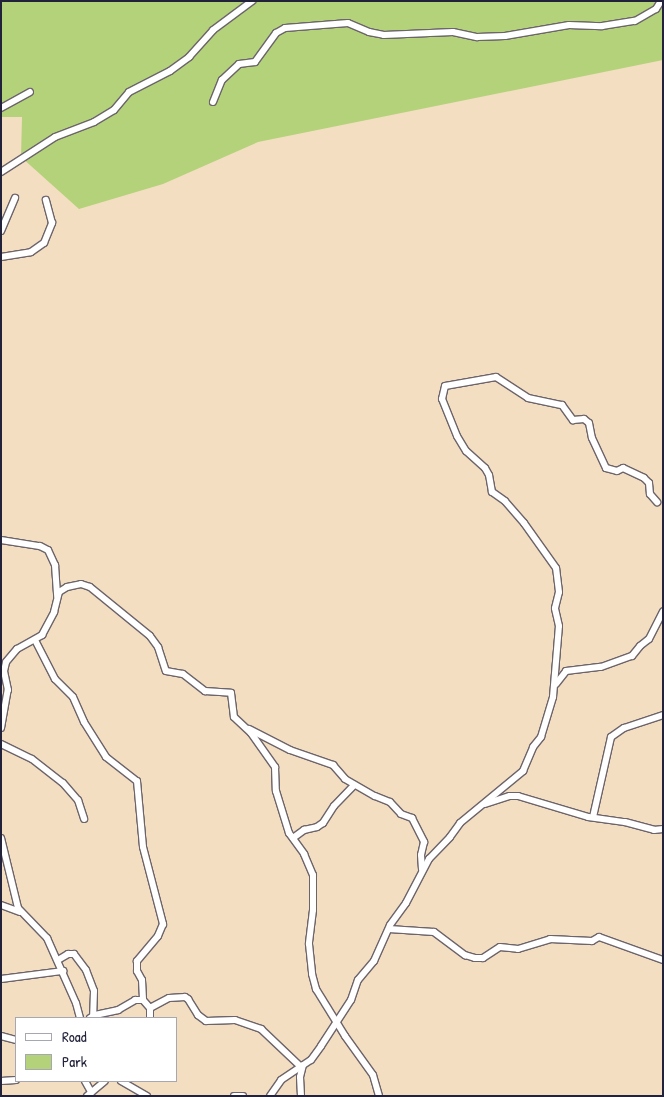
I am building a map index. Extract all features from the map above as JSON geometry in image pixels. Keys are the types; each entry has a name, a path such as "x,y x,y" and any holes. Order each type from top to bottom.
{"street":[{"path":"1,172 55,137 94,122 114,110 129,92 170,71 189,57 213,30 252,1"},
{"path":"213,102 222,80 239,64 250,64 258,60 276,33 285,28 348,22 369,32 384,35 453,32 478,37 498,36 569,25 602,26 635,21 656,9 661,1"},
{"path":"1,108 30,92"},
{"path":"1,231 14,198"},
{"path":"1,257 31,252 44,243 52,223 46,200"},
{"path":"270,1096 287,1074 302,1066 318,1051 351,1000 358,980 374,961 389,929 406,902 422,869 460,823 523,771 533,747 542,737 555,684 559,626 555,608 559,592 556,566 505,501 492,492 489,474 466,451 457,436 442,399 444,388 448,384 496,378 528,398 562,406 573,420 584,420 588,423 592,438 606,468 616,471 623,468 644,478 649,483 650,494 657,502"},
{"path":"1,540 40,546 48,550 55,565 57,596 54,612 42,635 17,649 5,664 8,690 1,728"},
{"path":"57,596 67,587 81,584 90,587 150,636 158,647 166,671 183,674 205,691 231,693 233,715 244,726 276,768 276,791 292,838 309,865 313,878 313,910 309,940 312,974 321,999 373,1075 379,1096"},
{"path":"555,684 566,671 601,667 632,656 649,639 663,611"},
{"path":"35,640 55,679 73,697 84,722 106,757 138,781 143,847 163,924 158,936 137,961 137,971 142,980 143,1000 150,1008 150,1017"},
{"path":"593,817 611,737 624,728 663,715"},
{"path":"244,726 290,750 333,765 354,785 390,802 401,814 415,822 424,842 421,855 422,869"},
{"path":"1,744 32,759 64,783 78,800 84,819"},
{"path":"292,838 304,830 317,827 323,823 334,806 354,785"},
{"path":"482,804 513,796 593,817 654,830 663,829"},
{"path":"1,838 7,854 20,912"},
{"path":"1,905 20,912 44,933 58,960 80,1017"},
{"path":"389,929 434,932 465,954 475,958 483,958 500,948 518,949 552,939 592,941 599,937 663,960"},
{"path":"58,960 72,954 76,956 86,970 94,991 91,1017 118,1010 135,1000 143,1000"},
{"path":"1,979 63,972"},
{"path":"150,1008 169,998 185,997 205,1020 235,1020 261,1029 302,1066"},
{"path":"1,1036 15,1040"},
{"path":"301,1096 300,1077 302,1066"},
{"path":"1,1081 15,1080"},
{"path":"85,1082 89,1094 104,1082"},
{"path":"123,1082 147,1096"},
{"path":"234,1096 244,1096"}],"green space":[{"path":"1,1 663,1 663,60 258,142 163,184 79,209 21,157 22,117 1,117"}]}
